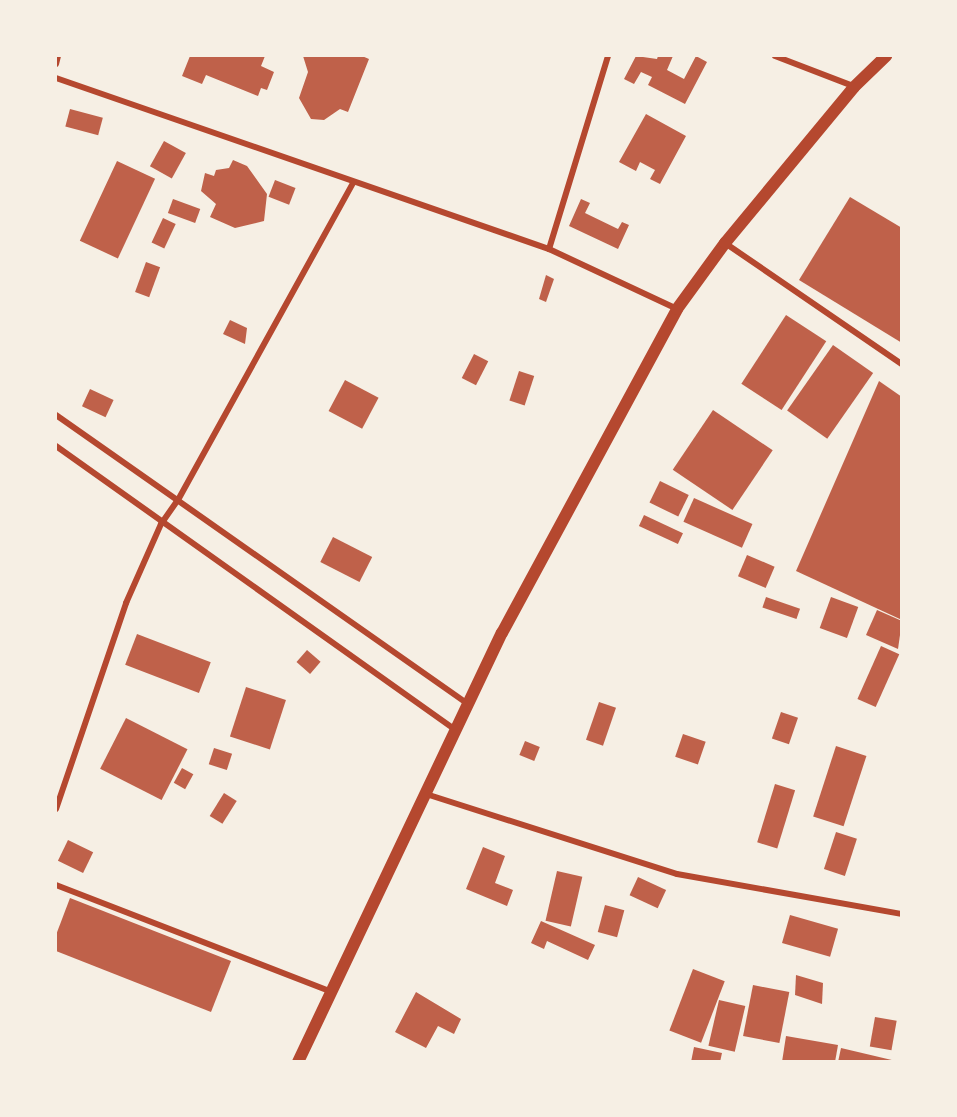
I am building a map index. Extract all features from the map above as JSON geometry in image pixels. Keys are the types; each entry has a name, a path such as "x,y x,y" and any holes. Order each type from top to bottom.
{"main road":[{"path":"298,1062 468,704 615,417 677,309 725,243 854,87 886,56"}],"street":[{"path":"56,64 58,56"},
{"path":"549,249 608,56"},
{"path":"775,56 854,87"},
{"path":"56,78 353,183 549,249 677,309"},
{"path":"56,809 126,603 161,524 178,500 353,183"},
{"path":"725,243 902,364"},
{"path":"56,414 468,704"},
{"path":"56,446 161,524 455,730"},
{"path":"424,793 677,874 902,914"},
{"path":"56,885 333,992"}],"building":[{"path":"190,56 265,56 261,66 274,72 267,90 261,88 258,96 206,75 202,84 182,76"},
{"path":"303,56 362,56 369,59 348,112 340,109 324,120 311,119 299,98 308,72"},
{"path":"636,56 657,59 658,56 673,56 667,70 684,79 696,56 707,62 685,104 648,85 652,77 641,72 634,84 624,79"},
{"path":"70,109 103,118 98,135 65,126"},
{"path":"646,114 686,136 660,184 650,179 655,170 640,162 636,171 619,162"},
{"path":"164,141 186,153 172,178 150,166"},
{"path":"233,160 247,166 267,194 264,221 235,228 210,217 216,204 201,191 205,173 214,176 216,170 229,168"},
{"path":"117,161 155,179 118,259 80,241"},
{"path":"275,180 296,188 289,205 269,197"},
{"path":"850,197 902,228 902,343 799,280"},
{"path":"173,199 200,209 195,223 168,213"},
{"path":"581,199 590,203 585,213 618,229 622,222 629,225 618,249 569,226"},
{"path":"163,218 176,224 164,248 152,242"},
{"path":"146,262 160,267 149,297 135,292"},
{"path":"546,275 554,279 546,302 539,299"},
{"path":"786,315 826,341 782,410 741,384"},
{"path":"230,320 247,328 245,344 223,334"},
{"path":"833,345 873,373 827,439 787,411"},
{"path":"474,354 488,361 476,385 462,378"},
{"path":"519,371 534,376 525,405 509,400"},
{"path":"345,380 379,398 362,429 329,411"},
{"path":"879,381 902,397 902,620 796,571"},
{"path":"90,389 114,400 106,417 82,406"},
{"path":"713,410 773,450 732,510 673,470"},
{"path":"660,481 689,495 678,517 649,503"},
{"path":"694,498 752,524 742,548 683,522"},
{"path":"644,515 683,533 678,544 639,526"},
{"path":"333,537 372,557 359,582 320,562"},
{"path":"747,555 775,567 766,588 738,576"},
{"path":"766,597 800,609 796,619 762,607"},
{"path":"831,597 858,607 847,638 820,628"},
{"path":"877,610 902,621 898,649 866,635"},
{"path":"137,634 211,662 199,693 125,665"},
{"path":"881,646 899,654 876,707 857,699"},
{"path":"307,650 321,662 310,674 297,662"},
{"path":"246,687 286,700 270,749 230,736"},
{"path":"599,702 616,708 603,746 586,740"},
{"path":"781,712 798,718 789,744 772,738"},
{"path":"126,718 187,749 162,800 100,769"},
{"path":"683,734 706,742 698,765 675,757"},
{"path":"525,741 540,747 534,761 519,755"},
{"path":"836,746 866,756 844,826 813,816"},
{"path":"214,748 232,754 227,770 209,764"},
{"path":"182,768 193,774 185,789 174,783"},
{"path":"775,784 795,790 777,848 757,842"},
{"path":"224,793 237,801 222,824 210,816"},
{"path":"836,832 857,839 845,876 824,869"},
{"path":"68,840 93,852 83,873 58,861"},
{"path":"483,847 505,856 495,883 513,890 507,906 466,889"},
{"path":"557,871 582,877 571,927 546,921"},
{"path":"638,877 666,890 658,908 630,895"},
{"path":"70,898 231,961 211,1012 56,951 56,935"},
{"path":"605,905 624,910 617,937 598,932"},
{"path":"790,915 838,929 830,957 782,943"},
{"path":"541,921 595,945 588,960 547,941 544,949 531,943"},
{"path":"693,969 725,981 701,1043 669,1031"},
{"path":"796,975 823,983 822,1004 795,995"},
{"path":"753,985 789,992 779,1043 743,1036"},
{"path":"416,992 461,1019 454,1034 438,1026 426,1048 395,1032"},
{"path":"719,1000 745,1006 735,1052 708,1046"},
{"path":"875,1017 897,1021 891,1050 870,1047"},
{"path":"786,1036 838,1045 835,1062 782,1062"},
{"path":"694,1047 722,1053 720,1062 691,1062"},
{"path":"841,1048 896,1061 896,1062 838,1062"}]}
